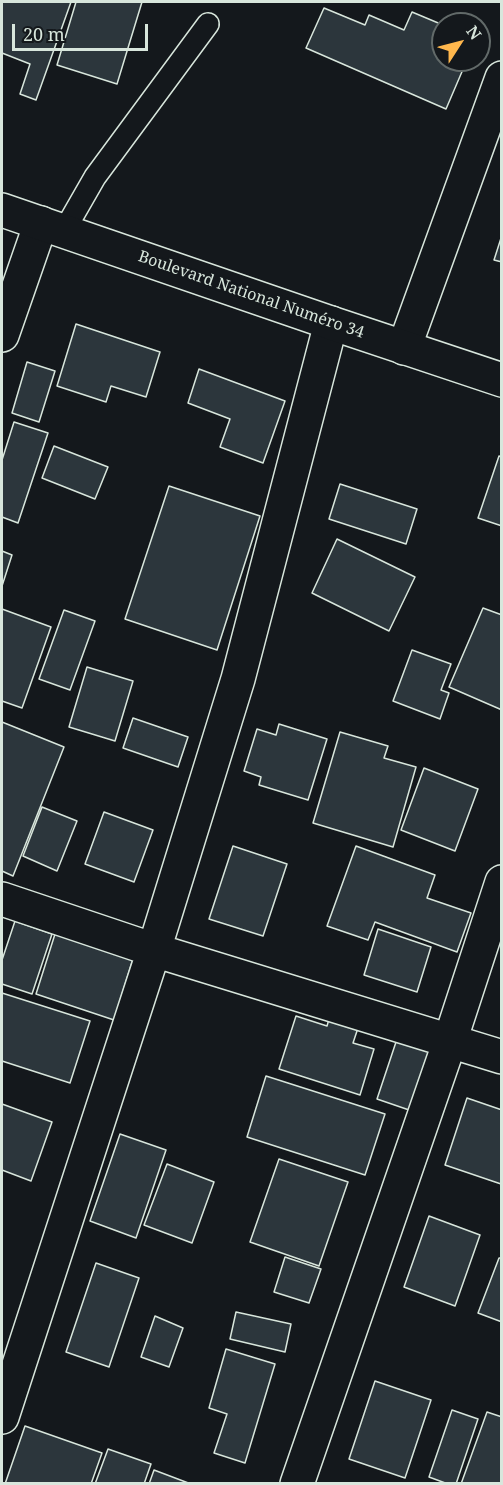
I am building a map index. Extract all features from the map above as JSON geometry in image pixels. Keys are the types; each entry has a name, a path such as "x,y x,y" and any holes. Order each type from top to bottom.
{"street":[{"path":"404,348 501,78"},
{"name":"Boulevard National Numéro 34","path":"2,210 501,380"},
{"path":"2,335 52,227"},
{"path":"2,1417 154,950 238,679 332,323"},
{"path":"297,1484 450,1041 501,882"},
{"path":"2,900 154,950 501,1057"}],"lane":[{"path":"52,227 95,177 208,24"}],"building":[{"path":"2,2 71,2 36,100 20,94 30,64 2,53"},
{"path":"76,2 142,2 117,84 57,65"},
{"path":"324,8 365,25 369,15 404,30 412,12 431,20 431,72 462,72 446,109 306,48"},
{"path":"502,235 502,262 494,260"},
{"path":"76,324 160,352 146,397 111,386 106,402 57,386"},
{"path":"27,362 55,371 39,422 12,413"},
{"path":"199,369 285,401 263,463 220,447 230,419 188,403"},
{"path":"14,422 48,433 18,523 2,517 2,460"},
{"path":"54,446 108,467 95,499 42,478"},
{"path":"499,456 502,457 502,526 478,518"},
{"path":"340,484 417,509 406,544 329,519"},
{"path":"169,486 260,516 217,650 125,619"},
{"path":"337,539 415,577 389,631 312,593"},
{"path":"2,551 12,555 2,586"},
{"path":"483,608 502,615 502,710 449,687"},
{"path":"2,609 51,627 22,708 2,701"},
{"path":"64,610 95,621 70,690 39,679"},
{"path":"412,650 451,664 441,690 449,693 440,719 393,701"},
{"path":"87,667 133,681 115,741 69,727"},
{"path":"133,718 188,737 178,767 123,748"},
{"path":"2,722 64,747 13,876 2,871"},
{"path":"279,724 327,739 308,800 259,785 261,777 244,771 257,729 276,735"},
{"path":"340,732 388,746 384,758 416,767 393,847 313,823"},
{"path":"424,768 478,789 455,851 401,830"},
{"path":"42,807 77,821 57,871 23,856"},
{"path":"104,812 153,830 134,882 85,864"},
{"path":"233,846 287,864 263,936 209,919"},
{"path":"356,846 435,875 427,898 471,913 457,952 375,922 368,940 327,926"},
{"path":"15,921 52,934 32,994 2,984 2,960"},
{"path":"378,929 431,947 417,992 364,975"},
{"path":"55,934 133,959 114,1020 36,994"},
{"path":"2,993 90,1021 70,1083 2,1061"},
{"path":"296,1016 327,1026 329,1019 358,1028 353,1043 374,1049 360,1095 279,1069"},
{"path":"398,1036 433,1049 412,1111 377,1099"},
{"path":"266,1076 385,1114 365,1175 247,1137"},
{"path":"467,1098 502,1110 501,1184 445,1165"},
{"path":"2,1104 52,1122 31,1181 2,1170"},
{"path":"120,1134 166,1150 136,1238 90,1221"},
{"path":"279,1159 348,1182 319,1266 250,1242"},
{"path":"167,1164 214,1182 192,1243 144,1225"},
{"path":"429,1216 480,1235 455,1306 404,1287"},
{"path":"285,1257 321,1269 309,1303 274,1292"},
{"path":"499,1258 502,1258 502,1322 478,1313"},
{"path":"96,1263 139,1278 109,1367 66,1352"},
{"path":"236,1312 291,1324 285,1352 230,1339"},
{"path":"155,1316 183,1328 169,1367 141,1357"},
{"path":"226,1349 275,1364 245,1463 214,1453 227,1414 209,1408"},
{"path":"375,1381 431,1400 405,1478 349,1459"},
{"path":"452,1410 478,1419 456,1484 448,1484 429,1477"},
{"path":"487,1412 502,1417 502,1484 461,1484"},
{"path":"25,1426 102,1453 91,1484 5,1484"},
{"path":"108,1449 151,1464 144,1484 95,1484"},
{"path":"154,1470 191,1484 149,1484"}]}
